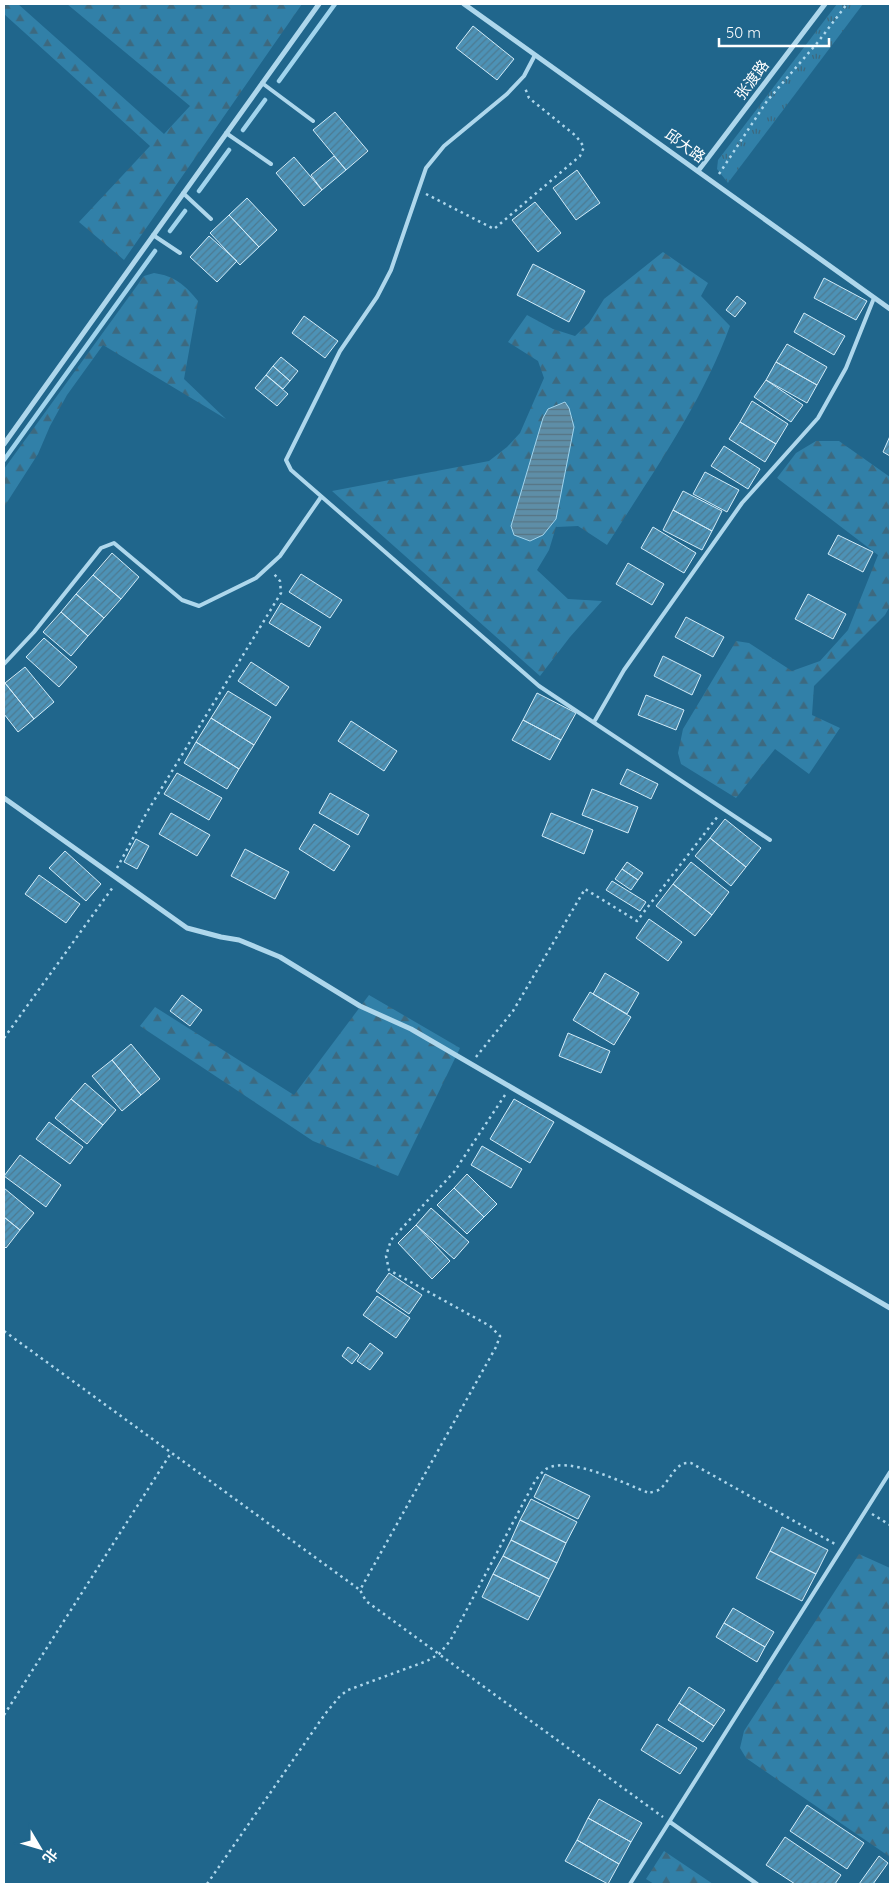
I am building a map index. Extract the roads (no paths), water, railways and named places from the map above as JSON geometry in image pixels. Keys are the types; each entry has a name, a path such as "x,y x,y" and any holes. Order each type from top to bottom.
{"street":[{"path":"4,444 319,4"},
{"name":"邱大路","path":"464,4 890,310"},
{"name":"张渡路","path":"698,171 825,4"},
{"path":"4,798 188,928 239,940 280,957 360,1006 411,1029 890,1308"}],"lane":[{"path":"535,55 524,76 507,94 444,146 426,168 391,270 377,297 340,351 286,460 291,470 321,497 539,686 770,840"},
{"path":"262,83 313,121"},
{"path":"226,133 271,164"},
{"path":"184,193 211,219"},
{"path":"153,235 180,254"},
{"path":"594,722 624,670 742,503 818,418 846,368 874,298"},
{"path":"4,664 34,632 101,548 114,543 182,600 199,606 256,578 280,556 321,497"},
{"path":"630,1884 890,1472"},
{"path":"670,1822 757,1884"}],"waterway":[{"path":"279,81 335,4"},
{"path":"243,130 265,100"},
{"path":"199,191 229,150"},
{"path":"170,231 185,211"},
{"path":"4,460 155,251"}]}
